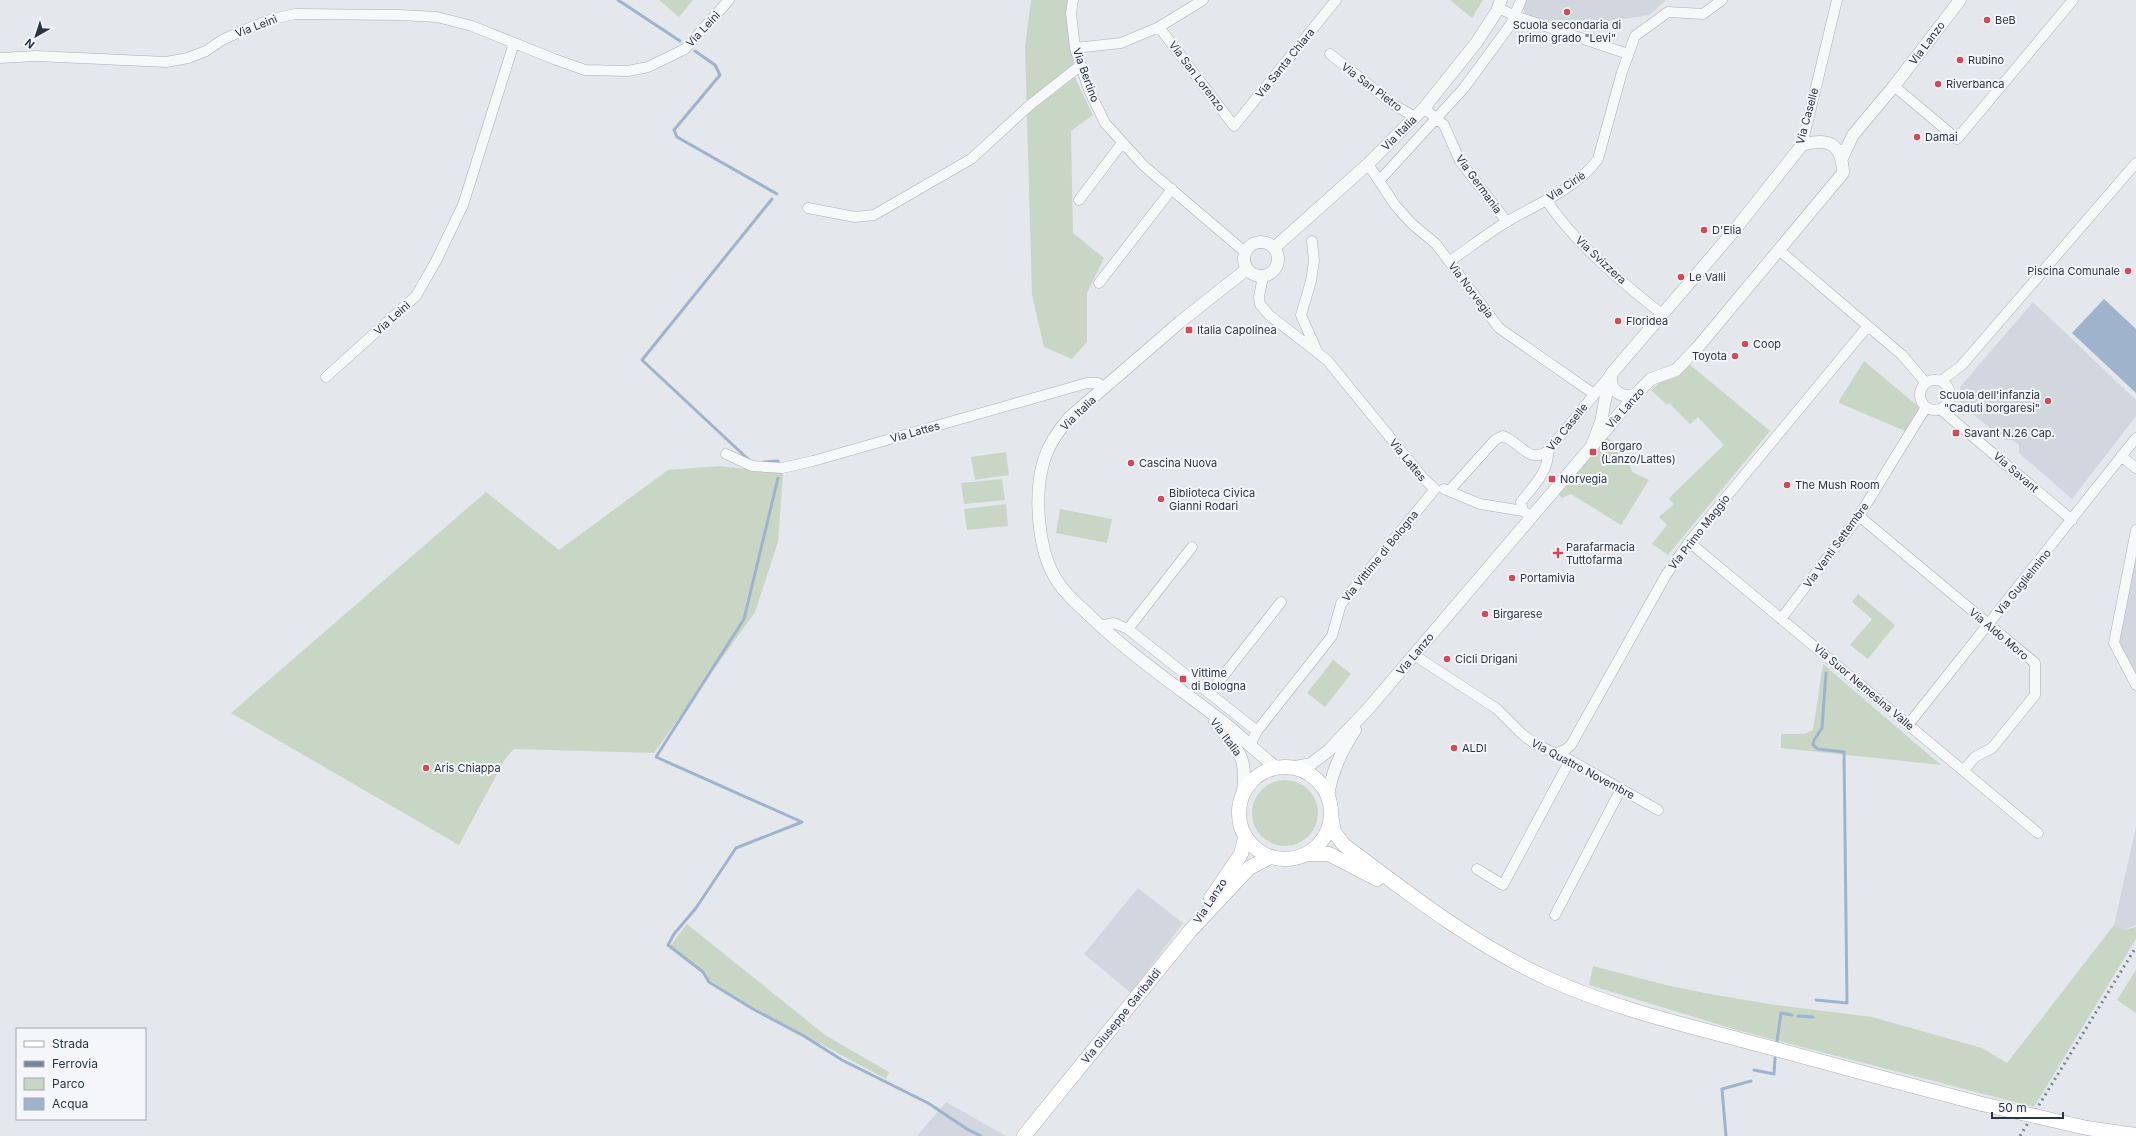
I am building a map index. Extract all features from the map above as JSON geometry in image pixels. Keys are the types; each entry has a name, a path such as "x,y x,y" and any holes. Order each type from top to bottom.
{"main road":[{"path":"1331,815 1329,827 1324,838 1316,848 1306,854 1294,858 1282,859 1270,857 1260,852 1245,838 1241,829 1238,815 1243,791 1256,775 1276,767 1295,767 1308,772 1318,781 1328,796 1334,832 1344,845 1423,904 1469,935 1515,962 1548,978 1614,1004 1670,1022 1982,1104 2087,1128 2136,1135"},
{"name":"Via Lanzo","path":"1190,931 1241,854 1245,838"},
{"path":"1306,854 1324,853 1337,857 1423,904"},
{"name":"Via Lanzo","path":"1190,931 1249,868 1270,857"},
{"name":"Via Giuseppe Garibaldi","path":"1024,1136 1190,931"}],"street":[{"name":"Via Leinì","path":"0,58 36,56 166,62 188,58 206,51 222,40 244,30 272,19 295,14 437,17 472,26 585,70 628,71 648,67 685,49 729,0"},
{"name":"Via Bertino","path":"1073,0 1071,13 1075,48 1089,90 1105,123 1122,143 1172,189 1245,252"},
{"path":"1075,48 1121,43 1159,27 1203,0"},
{"name":"Via Santa Chiara","path":"1234,126 1336,0"},
{"name":"Via Italia","path":"1379,181 1464,88 1511,24 1521,0"},
{"name":"Via Ciriè","path":"1450,262 1507,222 1580,179 1598,158 1628,54 1635,36 1668,12 1703,14 1722,0"},
{"name":"Via Caselle","path":"1662,314 1745,216 1802,145 1835,0"},
{"name":"Via Lanzo","path":"1295,767 1311,764 1328,751 1368,709 1414,655 1527,514 1593,444 1651,379 1676,370 1698,347 1843,173 1842,158 1853,135 1894,86 1960,0"},
{"path":"1894,86 1957,139 2073,0"},
{"path":"1499,4 1515,16 1628,54"},
{"name":"Via Italia","path":"1274,248 1368,164 1424,108 1476,43 1499,4"},
{"name":"Via San Lorenzo","path":"1159,27 1234,126"},
{"name":"Via Leinì","path":"326,377 416,296 436,262 462,205 514,43"},
{"name":"Via San Pietro","path":"1330,54 1394,105 1415,117"},
{"path":"808,208 855,217 874,215 971,159 1030,105 1081,66"},
{"name":"Via Germania","path":"1424,108 1444,125 1460,161 1507,222"},
{"path":"1802,145 1817,141 1829,143 1853,135"},
{"path":"1079,200 1122,143"},
{"path":"1829,143 1839,152 1842,158"},
{"name":"Via Norvegia","path":"1368,164 1395,205 1411,224 1436,244 1499,328 1594,394"},
{"path":"1941,381 1962,364 2135,167"},
{"path":"1099,283 1172,189"},
{"name":"Via Svizzera","path":"1546,200 1561,222 1586,247 1662,314"},
{"name":"Via Lattes","path":"1312,241 1314,261 1311,281 1301,315 1317,351"},
{"path":"1258,242 1270,244 1274,248 1278,256 1277,266 1269,274 1264,276 1254,275 1247,269 1244,261 1245,252 1253,244 1258,242"},
{"path":"1779,250 1902,355 1926,383"},
{"name":"Via Italia","path":"1247,269 1180,322 1061,427 1045,457 1040,483 1040,532 1043,550 1050,568 1060,586 1100,626 1276,767"},
{"name":"Via Lattes","path":"1264,276 1259,297 1260,304 1268,315 1327,360 1424,479 1435,489 1441,487 1480,504 1527,514"},
{"path":"1594,394 1662,314"},
{"name":"Via Primo Maggio","path":"1556,753 1565,750 1571,745 1666,575 1689,542 1867,326"},
{"path":"1949,389 1941,381 1934,380 1926,383 1920,395 1926,407 1931,410 1945,407 1950,399 1949,389 1962,364"},
{"path":"1612,373 1612,387 1616,393 1630,396 1637,394"},
{"path":"1593,444 1601,422 1609,379 1612,373"},
{"name":"Via Lattes","path":"726,454 752,466 782,468 813,461 1087,383 1098,384 1104,388"},
{"name":"Via Caselle","path":"1449,491 1495,440 1503,436 1508,438 1526,453 1534,456 1543,455 1548,451 1594,394"},
{"name":"Via Venti Settembre","path":"1781,619 1859,516 1926,407"},
{"name":"Via Savant","path":"1940,409 2072,520"},
{"name":"Via Guglielmino","path":"1908,725 2136,438"},
{"path":"1527,514 1521,502 1545,471 1548,462 1548,451"},
{"path":"2121,456 2136,468"},
{"name":"Via Vittime di Bologna","path":"1250,745 1257,731 1332,636 1341,604 1435,489"},
{"name":"Via Aldo Moro","path":"1859,516 2035,663 2035,695 1992,748 1975,757 1964,770"},
{"path":"2136,530 2114,644 2136,685"},
{"name":"Via Suor Nemesina Valle","path":"1689,542 2038,833"},
{"path":"1128,629 1192,547"},
{"path":"1210,693 1281,602"},
{"name":"Via Italia","path":"1100,626 1114,623 1128,629 1257,731"},
{"name":"Via Quattro Novembre","path":"1414,655 1497,709 1528,739 1570,760 1658,810"},
{"name":"Via Italia","path":"1204,708 1240,753 1245,770 1243,791"},
{"name":"Via Lanzo","path":"1328,796 1331,775 1336,762 1368,709"},
{"path":"1477,870 1503,885 1570,760"},
{"path":"1555,915 1621,789"}],"shaded area":[{"name":"Scuola secondaria di primo grado \"Levi\"","path":"1526,0 1666,0 1649,15 1611,21 1565,25 1527,16 1523,9"},
{"name":"Scuola dell'infanzia \"Caduti borgaresi\"","path":"2033,302 2136,400 2136,416 2072,499 2019,453 2019,445 2012,440 2005,440 1969,411 1963,416 1959,411 1962,394 1960,387"},
{"path":"2136,547 2136,680 2117,641"},
{"path":"2136,827 2136,925 2125,930 2114,925"},
{"path":"1138,888 1183,923 1131,993 1084,954"},
{"path":"946,1102 1006,1136 917,1136"}],"green space":[{"path":"659,0 693,0 679,17"},
{"path":"1031,0 1068,0 1066,13 1076,80 1093,115 1071,131 1073,233 1104,258 1087,293 1087,342 1072,359 1044,347 1032,295 1025,47"},
{"path":"1450,0 1483,0 1472,18"},
{"path":"1864,361 1919,407 1905,431 1839,403"},
{"path":"1689,364 1770,431 1668,555 1652,544 1667,525 1659,517 1674,504 1669,499 1672,495 1724,445 1698,417 1690,424 1669,403 1667,405 1651,390 1661,382 1679,376"},
{"path":"1607,438 1616,444 1623,452 1632,472 1649,480 1621,525 1571,494 1561,498 1559,494"},
{"path":"1006,452 1009,475 975,480 971,457"},
{"path":"719,466 783,473 778,542 755,612 654,753 514,749 505,759 459,845 231,713 486,492 559,550 668,470"},
{"path":"1002,479 1005,500 964,504 961,483"},
{"path":"1006,504 1008,526 967,530 964,509"},
{"path":"1060,509 1112,519 1107,543 1056,533"},
{"path":"1858,594 1895,625 1868,659 1850,645 1872,619 1852,602"},
{"path":"1333,660 1351,674 1325,707 1307,693"},
{"path":"1823,664 1941,765 1781,748 1781,734 1804,734 1813,730"},
{"path":"1278,780 1292,780 1304,785 1313,794 1318,806 1316,826 1309,837 1292,846 1278,846 1266,841 1257,832 1252,820 1252,806 1257,794 1266,785"},
{"path":"687,924 825,1035 889,1072 886,1079 754,1008 709,980 706,973 670,946"},
{"path":"2114,925 2125,930 2136,927 2136,939 2034,1107 1737,1030 1589,985 1593,966 1666,985 1710,994 1775,1005 1872,1017 1982,1048 2007,1063"},
{"path":"2136,970 2136,1013 2117,1000"}],"water":[{"path":"2104,299 2136,329 2136,393 2072,333"}],"waterway":[{"path":"618,0 680,41"},
{"path":"695,51 715,65 720,75 674,130 677,137 777,194"},
{"path":"749,460 642,360 772,199"},
{"path":"764,462 778,461"},
{"path":"778,478 744,619 656,757 802,822 736,848 696,908 674,934 668,945 703,972 709,982 753,1009 804,1036 842,1060 928,1103 967,1129 981,1136"},
{"path":"1816,1000 1847,1003 1844,752 1818,749 1813,745 1814,740 1822,728 1826,673"},
{"path":"1777,1041 1781,1013 1792,1015"},
{"path":"1798,1016 1813,1017"},
{"path":"1754,1070 1774,1074 1775,1058"},
{"path":"1726,1136 1722,1089 1751,1081"}],"railway":[{"path":"2020,1136 2136,947"}],"place":[{"name":"Scuola secondaria di primo grado \"Levi\"","path":"1567,12"},
{"name":"BeB","path":"1987,20"},
{"name":"Rubino","path":"1960,60"},
{"name":"Riverbanca","path":"1938,84"},
{"name":"Damai","path":"1917,137"},
{"name":"D'Elia","path":"1704,230"},
{"name":"Piscina Comunale","path":"2128,271"},
{"name":"Le Valli","path":"1681,277"},
{"name":"Floridea","path":"1618,321"},
{"name":"Italia Capolinea","path":"1189,330"},
{"name":"Coop","path":"1745,344"},
{"name":"Toyota","path":"1735,356"},
{"name":"Scuola dell'infanzia \"Caduti borgaresi\"","path":"2048,401"},
{"name":"Savant N.26 Cap.","path":"1956,433"},
{"name":"Borgaro (Lanzo/Lattes)","path":"1593,452"},
{"name":"Cascina Nuova","path":"1131,463"},
{"name":"Norvegia","path":"1552,479"},
{"name":"The Mush Room","path":"1787,485"},
{"name":"Biblioteca Civica Gianni Rodari","path":"1161,499"},
{"name":"Parafarmacia Tuttofarma","path":"1558,553"},
{"name":"Portamivia","path":"1512,578"},
{"name":"Birgarese","path":"1485,614"},
{"name":"Cicli Drigani","path":"1447,659"},
{"name":"Vittime di Bologna","path":"1183,679"},
{"name":"ALDI","path":"1454,748"},
{"name":"Aris Chiappa","path":"426,768"}]}
